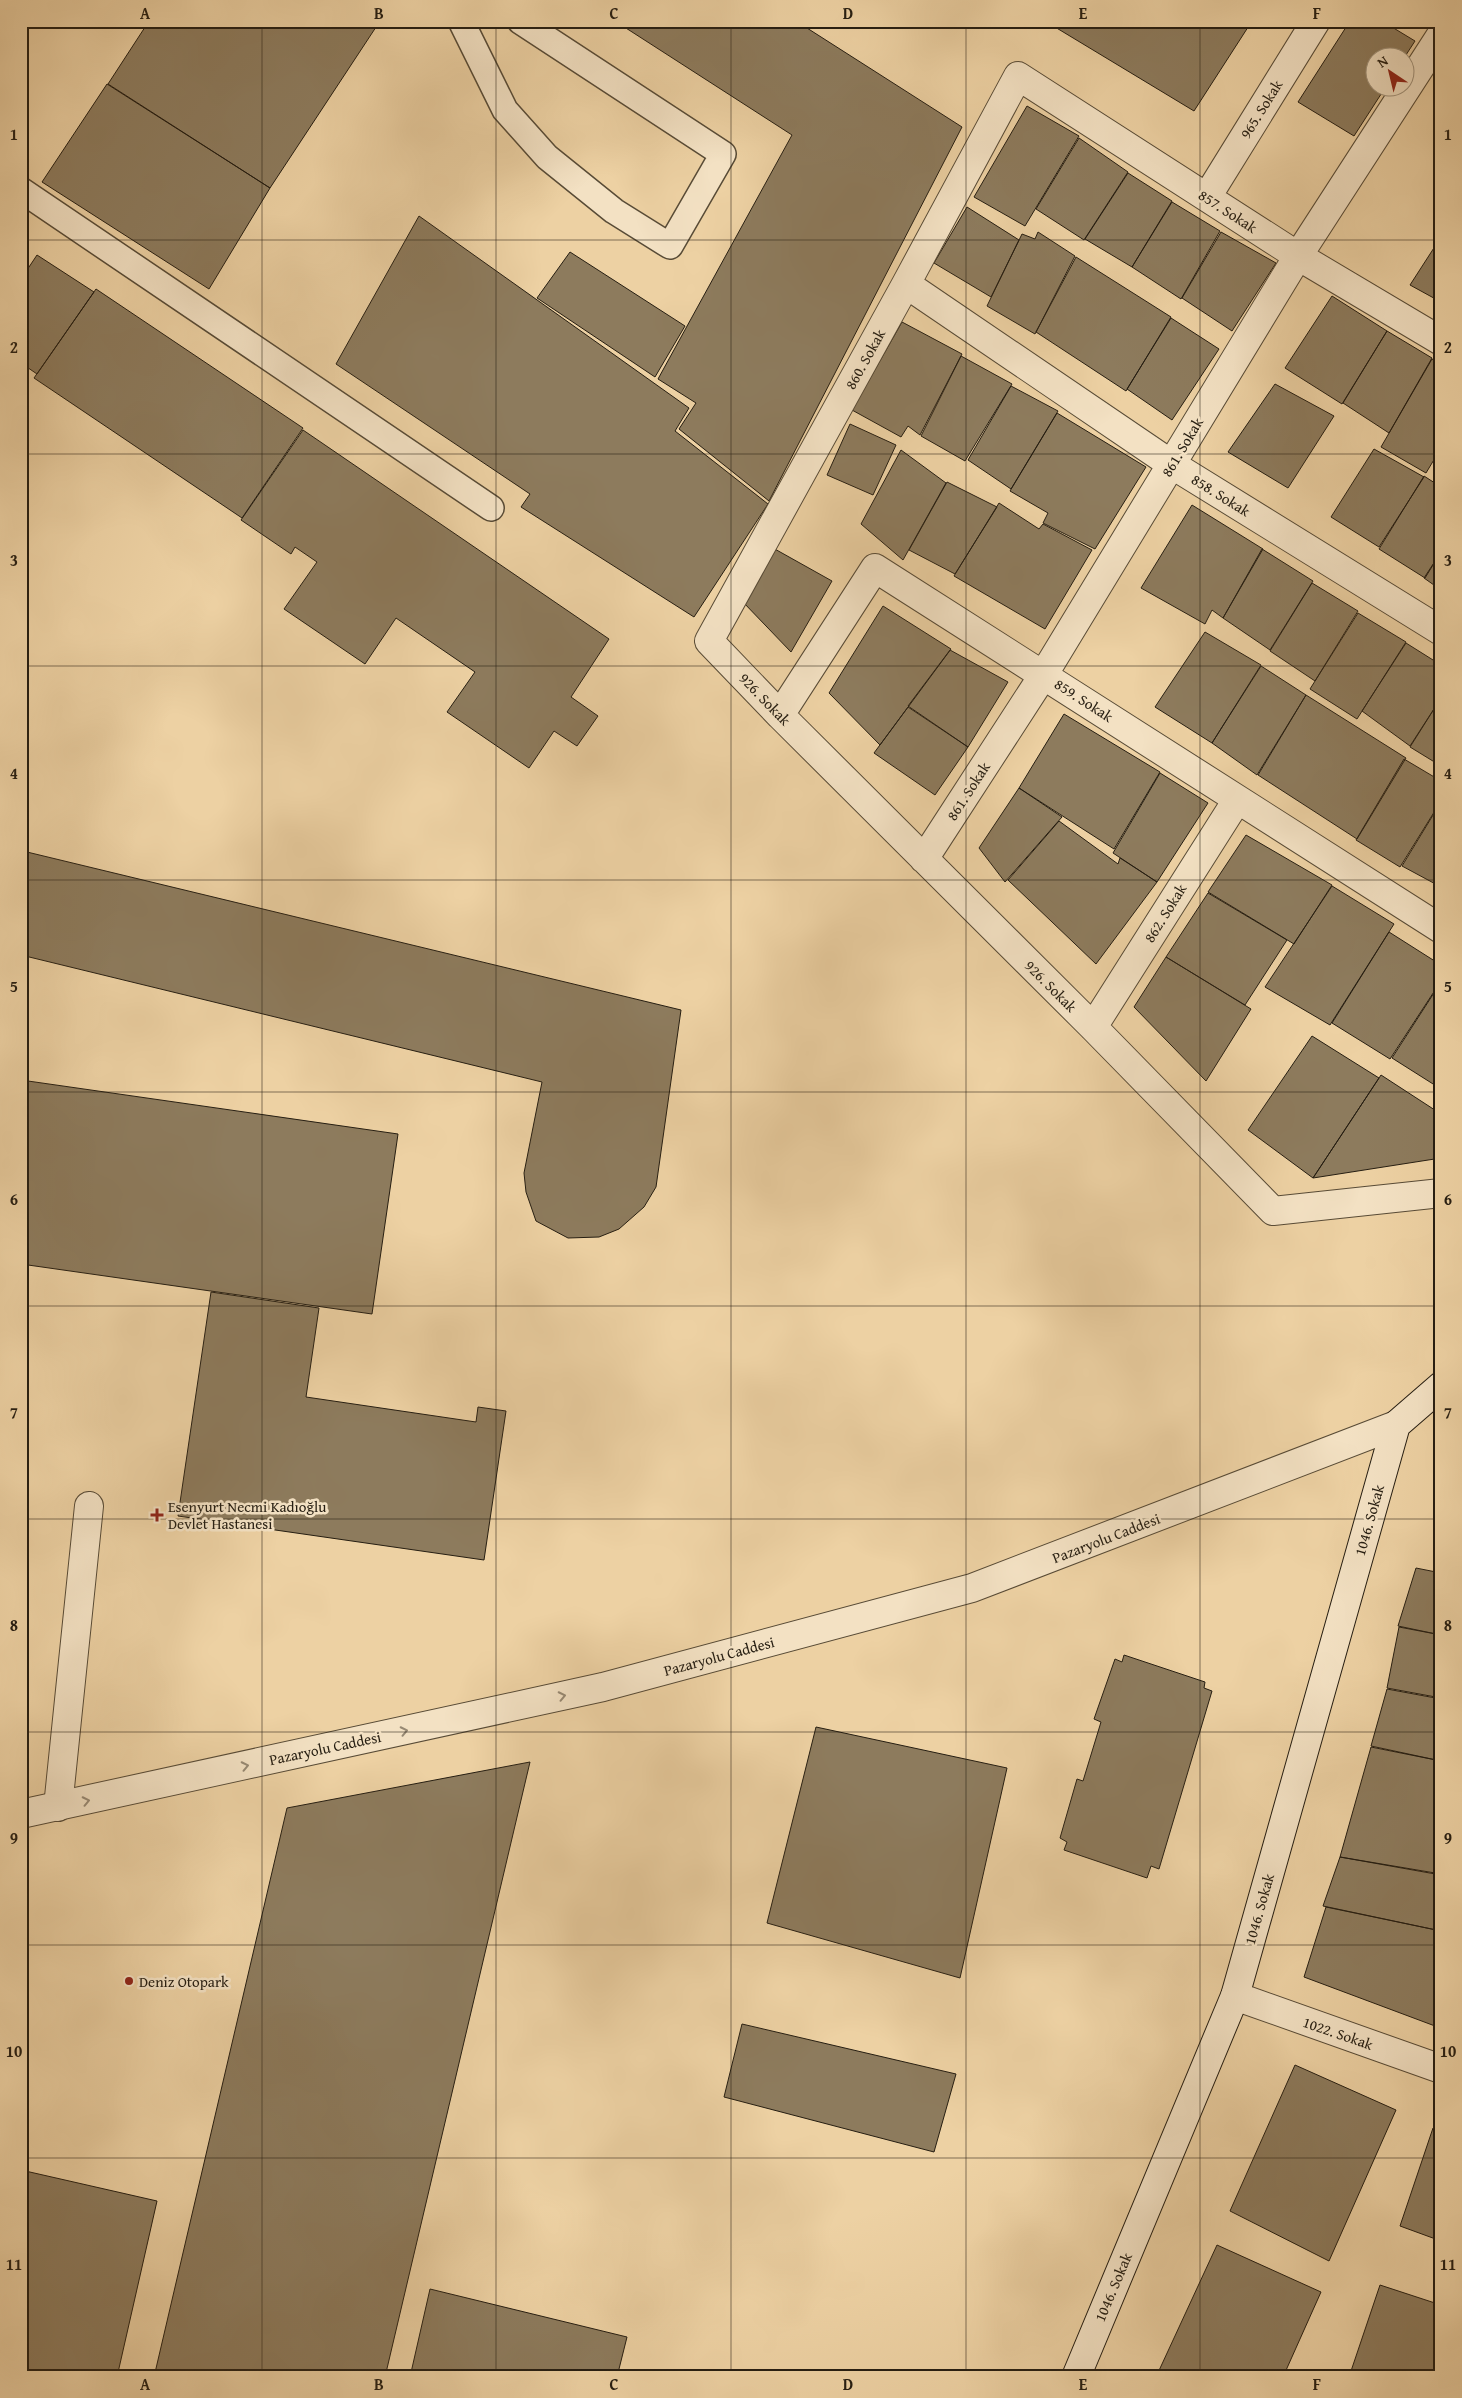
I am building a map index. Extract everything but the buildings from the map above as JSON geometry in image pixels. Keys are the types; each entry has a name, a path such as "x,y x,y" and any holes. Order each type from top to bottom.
{"street":[{"name":"965. Sokak","path":"1207,198 1316,21"},
{"name":"861. Sokak","path":"924,859 1044,674 1298,256 1436,52"},
{"name":"857. Sokak","path":"1018,76 1298,256 1441,341"},
{"name":"860. Sokak","path":"709,641 906,284 1018,76"},
{"name":"858. Sokak","path":"906,284 1171,464 1441,631"},
{"name":"859. Sokak","path":"780,715 875,568 1044,674 1236,800 1441,928"},
{"name":"926. Sokak","path":"709,641 780,715 1093,1027 1273,1212 1441,1193"},
{"name":"862. Sokak","path":"1093,1027 1236,800"},
{"path":"1396,1426 1441,1386"},
{"name":"Pazaryolu Caddesi","path":"21,1814 603,1687 972,1588 1396,1426"},
{"name":"1046. Sokak","path":"1076,2377 1235,1996 1396,1426"},
{"path":"58,1807 89,1506"},
{"name":"1022. Sokak","path":"1235,1996 1441,2069"}],"lane":[{"path":"461,21 505,110 547,157 614,211 670,246 723,154 520,21"},
{"path":"21,190 492,508"}],"place":[{"name":"Esenyurt Necmi Kadıoğlu Devlet Hastanesi","path":"157,1515"},
{"name":"Deniz Otopark","path":"129,1981"}]}
